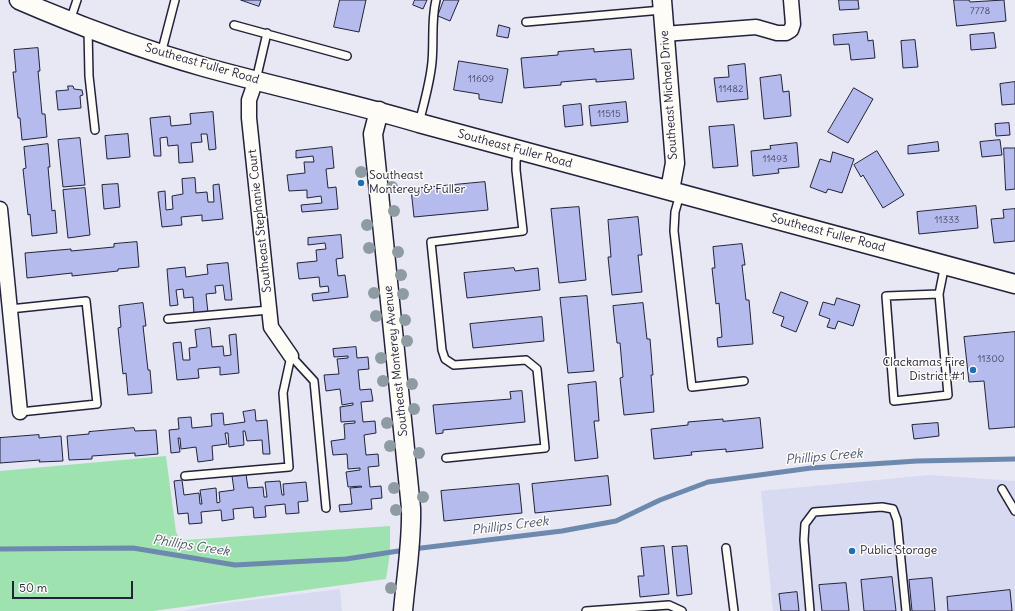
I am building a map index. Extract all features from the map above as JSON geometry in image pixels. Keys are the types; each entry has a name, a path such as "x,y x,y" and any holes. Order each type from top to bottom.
{"street":[{"name":"Southeast Fuller Road","path":"19,0 88,28 162,54 206,67 379,111 1015,284"},
{"path":"664,34 756,26 777,33 786,33 791,30 793,24 791,0"},
{"name":"Southeast Michael Drive","path":"662,5 675,164 675,192"},
{"name":"Southeast Stephanie Court","path":"256,80 250,100 249,118 271,327 291,356"},
{"name":"Southeast Monterey Avenue","path":"379,111 373,134 411,525 409,562 403,611"},
{"path":"0,209 20,412"}],"lane":[{"path":"70,21 77,0"},
{"path":"162,54 175,0"},
{"path":"419,123 429,85 432,61 433,15 436,0"},
{"path":"526,22 662,5"},
{"path":"234,25 347,56"},
{"path":"88,28 89,76 95,130"},
{"path":"256,80 267,34"},
{"path":"446,458 545,448 537,369 526,360 454,365 445,359 442,350 431,242 523,231 516,170 519,150"},
{"path":"675,192 674,231 692,387 744,381"},
{"path":"939,294 886,296 894,401 948,394 939,294 945,264"},
{"path":"10,309 86,301 97,404 20,412"},
{"path":"168,319 269,310"},
{"path":"185,476 289,468 283,393 291,356"},
{"path":"291,356 314,381 326,508"},
{"path":"1002,489 1015,511"},
{"path":"810,611 804,540 805,524 814,512 882,507 893,509 897,520 906,611"},
{"path":"726,548 734,611"},
{"path":"586,611 669,605 682,611"}],"shaded area":[{"name":"Public Storage","path":"930,475 1015,481 1015,611 773,611 761,491"},
{"path":"340,589 342,611 183,611 211,605"}],"green space":[{"path":"166,456 176,532 179,538 185,540 390,526 390,553 386,579 153,611 0,611 0,471"}],"building":[{"path":"241,0 261,0 259,6"},
{"path":"340,0 366,0 359,32 334,27"},
{"path":"415,0 427,0 423,9 413,5"},
{"path":"444,0 459,0 450,21 438,16"},
{"path":"839,0 858,0 859,9 840,10"},
{"path":"954,0 969,0 970,2 1004,0 1006,21 957,26"},
{"path":"499,25 510,28 508,38 497,36"},
{"path":"867,32 868,41 873,40 875,58 851,60 849,44 834,45 833,35"},
{"path":"994,33 996,48 971,50 970,35"},
{"path":"915,40 918,67 903,68 901,41"},
{"path":"38,48 40,71 38,71 42,114 45,114 47,137 22,140 13,72 16,72 14,50"},
{"path":"594,49 594,52 631,49 634,79 596,82 596,79 561,82 561,85 524,88 521,58 558,55 558,52"},
{"path":"459,61 508,69 502,103 479,99 479,94 454,90"},
{"path":"745,64 748,99 717,102 714,78 729,77 728,66"},
{"path":"781,75 783,92 789,91 791,116 764,119 760,78"},
{"path":"1015,82 1015,104 1002,105 1000,84"},
{"path":"68,86 73,86 74,89 82,90 83,95 80,96 81,108 58,110 56,91 68,90"},
{"path":"854,88 873,99 848,143 828,132"},
{"path":"626,102 628,122 591,126 589,106"},
{"path":"581,104 583,125 565,127 563,106"},
{"path":"213,112 216,149 209,150 207,134 201,134 202,142 191,143 193,162 179,163 178,145 168,146 167,137 160,138 161,156 154,156 150,118 170,116 171,126 191,124 190,114"},
{"path":"1009,123 1010,135 996,136 995,124"},
{"path":"734,125 738,166 713,168 709,127"},
{"path":"128,134 130,157 107,159 105,136"},
{"path":"80,138 85,185 63,187 58,140"},
{"path":"1000,140 1002,155 982,157 980,142"},
{"path":"938,142 939,151 908,154 908,146"},
{"path":"797,143 799,167 778,169 779,173 753,176 751,151 771,149 770,146"},
{"path":"48,144 50,167 48,167 52,211 55,210 57,233 32,236 23,169 26,168 24,147"},
{"path":"332,147 334,168 326,169 328,188 336,187 338,209 302,212 301,205 322,203 321,196 307,198 307,190 289,191 287,175 305,173 304,162 314,162 313,156 296,158 296,151"},
{"path":"1004,148 1015,148 1015,189 1006,190"},
{"path":"877,151 904,195 883,208 863,175 861,177 854,165"},
{"path":"833,152 854,159 842,193 828,189 826,193 810,187 820,159 830,162"},
{"path":"195,178 196,193 207,192 208,202 214,202 213,185 219,184 223,219 202,221 202,215 181,217 182,225 162,227 158,192 165,191 166,210 173,209 172,196 183,194 182,179"},
{"path":"485,182 488,210 414,217 411,189"},
{"path":"118,184 120,207 104,209 102,185"},
{"path":"85,188 90,235 68,238 63,190"},
{"path":"976,206 978,228 919,234 917,212"},
{"path":"579,207 586,280 559,283 551,209"},
{"path":"1015,209 1015,241 994,243 991,219 1004,218 1003,210"},
{"path":"638,217 642,255 638,255 642,292 612,295 608,257 611,257 608,220"},
{"path":"341,235 343,258 336,259 338,276 345,275 348,297 313,301 312,294 329,292 328,286 320,287 319,277 299,279 297,263 317,261 316,250 326,249 325,243 308,245 308,238"},
{"path":"137,242 139,267 72,276 72,273 27,278 25,253 114,247 114,244"},
{"path":"742,244 745,265 742,265 746,300 749,300 753,344 718,347 717,338 722,337 719,303 716,304 712,268 715,268 713,247"},
{"path":"228,263 232,300 225,300 223,285 215,286 216,293 206,294 208,313 194,314 193,297 184,298 183,289 176,290 178,305 170,306 167,269 185,267 186,277 208,274 207,265"},
{"path":"514,268 515,271 538,268 540,290 467,298 464,273"},
{"path":"781,292 808,302 796,332 781,326 784,317 773,313"},
{"path":"587,296 594,371 568,373 560,298"},
{"path":"837,298 860,305 853,326 838,321 835,329 827,327 830,319 819,315 823,302 834,305"},
{"path":"143,303 146,326 143,326 152,393 128,395 126,373 123,374 118,328 121,327 119,306"},
{"path":"643,303 647,339 650,339 654,412 624,415 620,378 623,377 620,343 617,343 613,306"},
{"path":"542,317 544,341 473,348 470,324"},
{"path":"210,328 212,347 223,346 224,356 231,355 229,335 236,334 239,373 220,375 220,367 198,369 199,378 177,380 173,343 181,342 183,360 190,360 189,348 197,347 195,330"},
{"path":"1015,332 1015,427 989,429 984,381 969,382 964,337"},
{"path":"356,347 357,358 368,357 369,369 358,370 360,390 371,389 373,401 361,402 363,422 375,421 376,433 364,435 366,455 378,454 379,466 368,467 370,487 381,486 382,498 371,499 372,509 340,512 339,505 352,504 350,488 362,487 348,487 346,472 360,470 360,468 348,469 347,454 333,455 331,441 345,439 344,424 355,423 355,421 341,422 340,407 353,405 353,403 342,405 340,389 326,391 324,375 339,374 337,359 348,358 348,356 334,357 333,349"},
{"path":"596,382 599,421 594,421 598,458 575,461 568,385"},
{"path":"522,391 525,422 443,430 443,433 436,434 433,405 511,399 510,392"},
{"path":"255,410 256,421 267,420 270,454 263,454 262,440 247,441 245,431 243,431 244,445 229,447 228,433 225,433 227,444 212,446 213,460 198,462 196,447 181,449 180,438 178,438 180,452 171,453 169,430 179,429 178,418 191,417 192,428 212,426 211,414 223,413 224,425 245,422 243,412"},
{"path":"760,418 763,448 726,452 726,449 691,452 692,455 654,459 651,429 688,425 688,422"},
{"path":"938,423 939,436 914,439 912,425"},
{"path":"134,428 135,431 156,430 158,454 135,456 135,453 92,456 92,459 69,460 67,436 89,434 89,432"},
{"path":"39,435 39,438 61,436 63,461 39,462 40,460 0,463 0,438"},
{"path":"246,474 248,488 263,487 264,497 267,497 265,482 280,481 282,495 284,495 283,484 306,482 308,501 298,502 299,513 286,514 285,504 265,506 266,517 254,518 253,507 233,509 234,519 222,521 221,510 201,512 202,523 189,524 188,513 178,514 174,481 182,480 184,495 199,493 200,504 202,504 200,490 216,488 217,503 220,502 219,492 234,490 232,476"},
{"path":"608,476 611,505 535,513 532,484"},
{"path":"519,484 522,513 444,521 441,491"},
{"path":"664,546 669,594 640,597 638,576 644,576 641,548"},
{"path":"687,546 692,594 677,596 672,547"},
{"path":"892,577 896,611 864,611 861,580"},
{"path":"932,578 935,611 912,611 909,580"},
{"path":"846,583 849,611 822,611 819,585"},
{"path":"1010,590 1012,611 948,611 947,597"},
{"path":"797,592 799,611 781,611 779,594"}],"waterway":[{"name":"Phillips Creek","path":"413,549 562,531 616,521 660,500 708,482 811,468 917,461 1015,459"},
{"name":"Phillips Creek","path":"0,549 133,548 235,565 346,559 405,550"}],"place":[{"name":"Southeast Monterey & Fuller","path":"361,183"},
{"name":"Clackamas Fire District #1","path":"973,370"},
{"name":"Public Storage","path":"852,551"}]}
